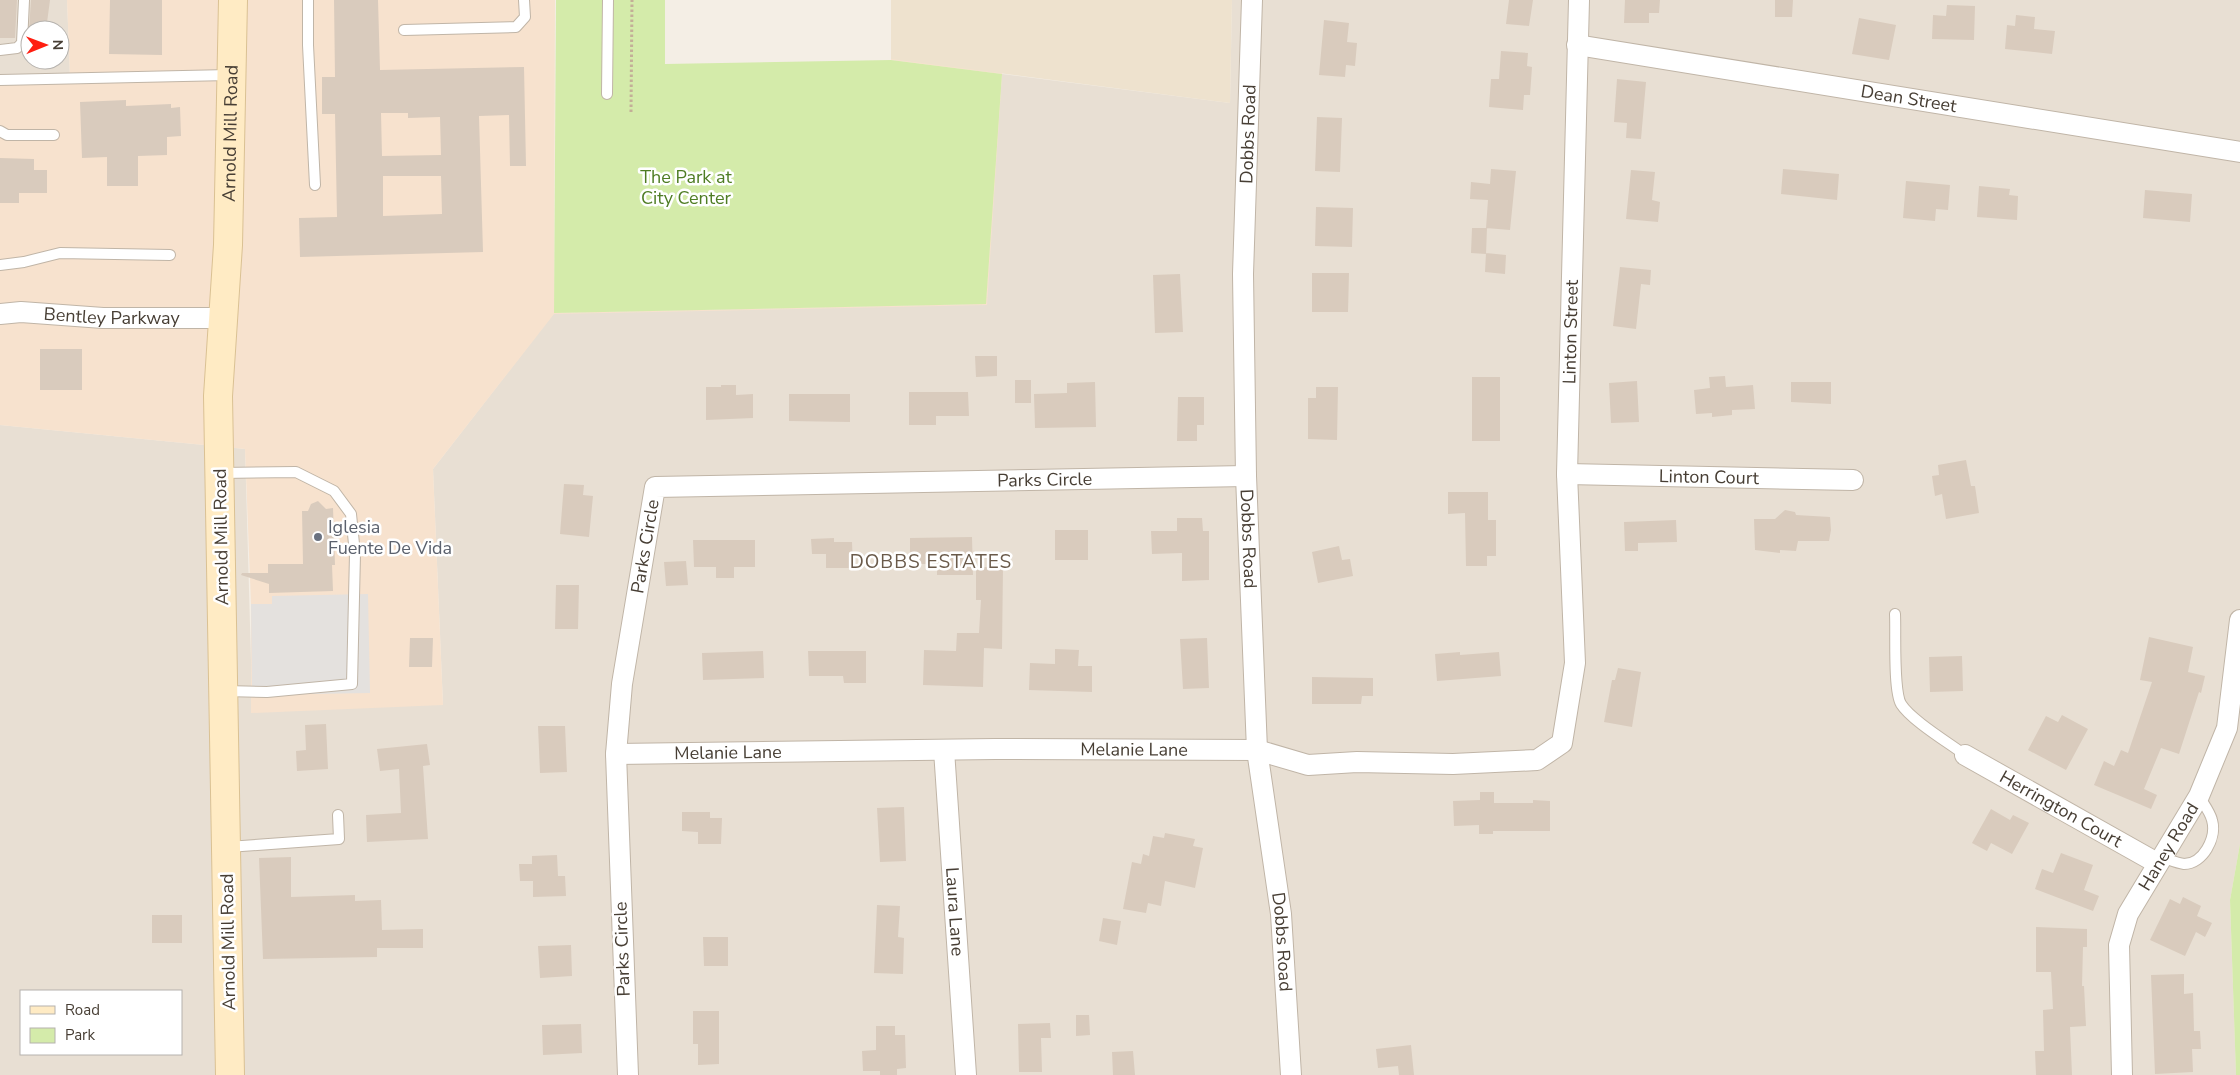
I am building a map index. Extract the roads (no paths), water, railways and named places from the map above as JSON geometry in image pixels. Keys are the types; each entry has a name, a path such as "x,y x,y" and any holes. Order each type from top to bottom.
{"main road":[{"name":"Arnold Mill Road","path":"230,1075 218,396 224,318 233,75 233,0"}],"street":[{"name":"Dobbs Road","path":"1252,0 1242,284 1246,476 1256,750 1281,914 1291,1075"},
{"name":"Linton Street","path":"1575,663 1567,474 1579,0"},
{"name":"Dean Street","path":"1577,45 2240,152"},
{"name":"Bentley Parkway","path":"0,314 21,312 103,318 224,318"},
{"name":"Linton Court","path":"1567,474 1853,480"},
{"name":"Parks Circle","path":"628,1075 616,754 622,684 655,486 1246,476"},
{"name":"Haney Road","path":"2122,1075 2119,945 2128,914 2199,796 2227,728 2240,620"},
{"name":"Melanie Lane","path":"616,754 944,750 1256,750 1308,765 1357,762 1453,764 1537,760 1562,743 1575,663"},
{"name":"Laura Lane","path":"944,750 966,1075"},
{"name":"Herrington Court","path":"1965,755 2159,860"}],"lane":[{"path":"0,50 17,48 22,43 24,0"},
{"path":"308,0 315,186"},
{"path":"404,30 516,27 525,17 524,0"},
{"path":"607,94 608,0"},
{"path":"0,80 233,75"},
{"path":"0,131 7,135 54,135"},
{"path":"0,265 24,262 60,253 170,255"},
{"path":"220,473 296,472 334,491 351,514 355,554 352,684 267,692 224,691"},
{"path":"1895,614 1897,690 1902,704 1920,722 1965,755"},
{"path":"2159,860 2183,864 2194,862 2206,852 2212,836 2212,820 2199,796"},
{"path":"226,847 339,839 338,815"}],"place":[{"name":"Iglesia Fuente De Vida","path":"318,537"}],"district":[{"name":"DOBBS ESTATES","path":"931,561"}],"park label":[{"name":"The Park at City Center","path":"686,187"}]}
